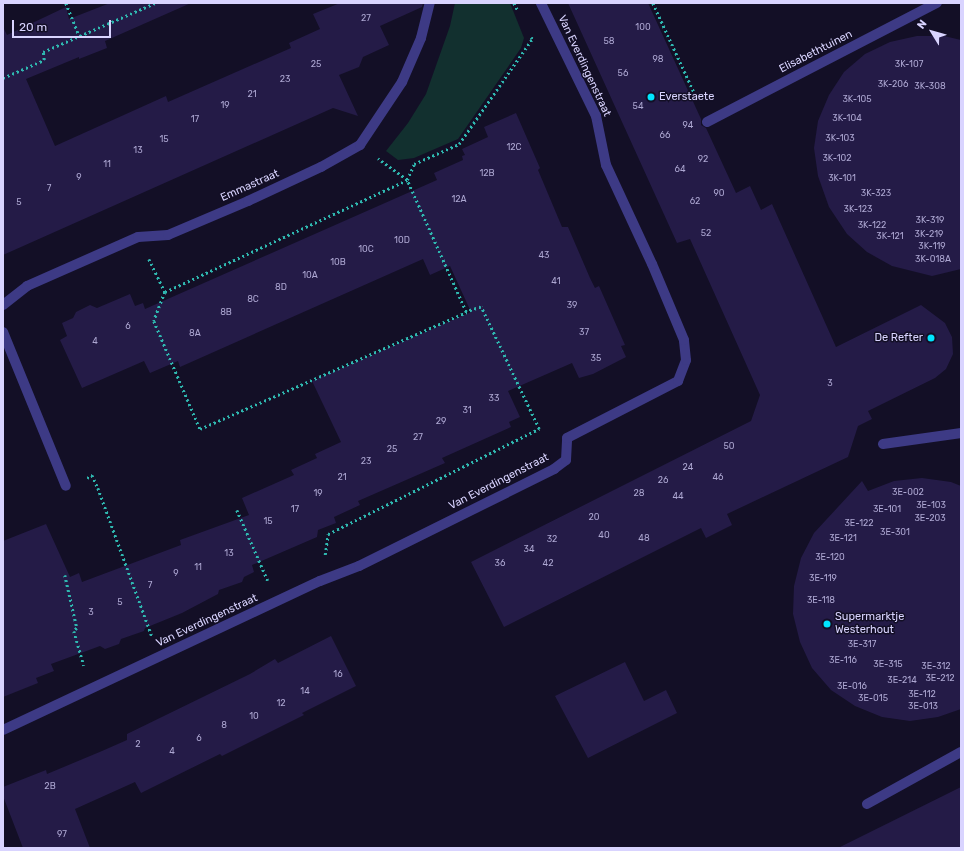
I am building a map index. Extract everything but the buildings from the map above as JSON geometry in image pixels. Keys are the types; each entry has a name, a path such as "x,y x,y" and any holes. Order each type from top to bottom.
{"street":[{"name":"Emmastraat","path":"3,305 27,286 138,238 168,236 321,167 360,145 402,82 421,38 430,3"},
{"name":"Van Everdingenstraat","path":"3,730 320,581 359,566 554,469 566,460 567,438 678,381 686,360 684,340 652,264 606,165 596,116 541,3"},
{"name":"Elisabethtuinen","path":"707,122 937,3"},
{"path":"3,332 66,486"},
{"path":"883,444 961,433"},
{"path":"867,804 961,752"}],"path":[{"path":"66,3 79,36"},
{"path":"3,78 44,60 43,52 155,3"},
{"path":"514,3 520,15"},
{"path":"653,3 707,122"},
{"path":"320,581 328,534 539,429 481,307 466,312 200,430 154,321 165,292 407,180 414,164 459,144 532,39 529,33"},
{"path":"360,145 407,180 466,312"},
{"path":"138,238 165,292"},
{"path":"66,486 92,475 161,656"},
{"path":"237,510 270,586"},
{"path":"65,575 77,628 74,631 91,689"}],"green space":[{"path":"455,3 510,3 524,38 521,48 458,139 414,158 398,160 386,151 408,123 426,94 450,26"}],"place":[{"name":"Everstaete","path":"651,97"},
{"name":"De Refter","path":"931,338"},
{"name":"Supermarktje Westerhout","path":"827,624"}]}
